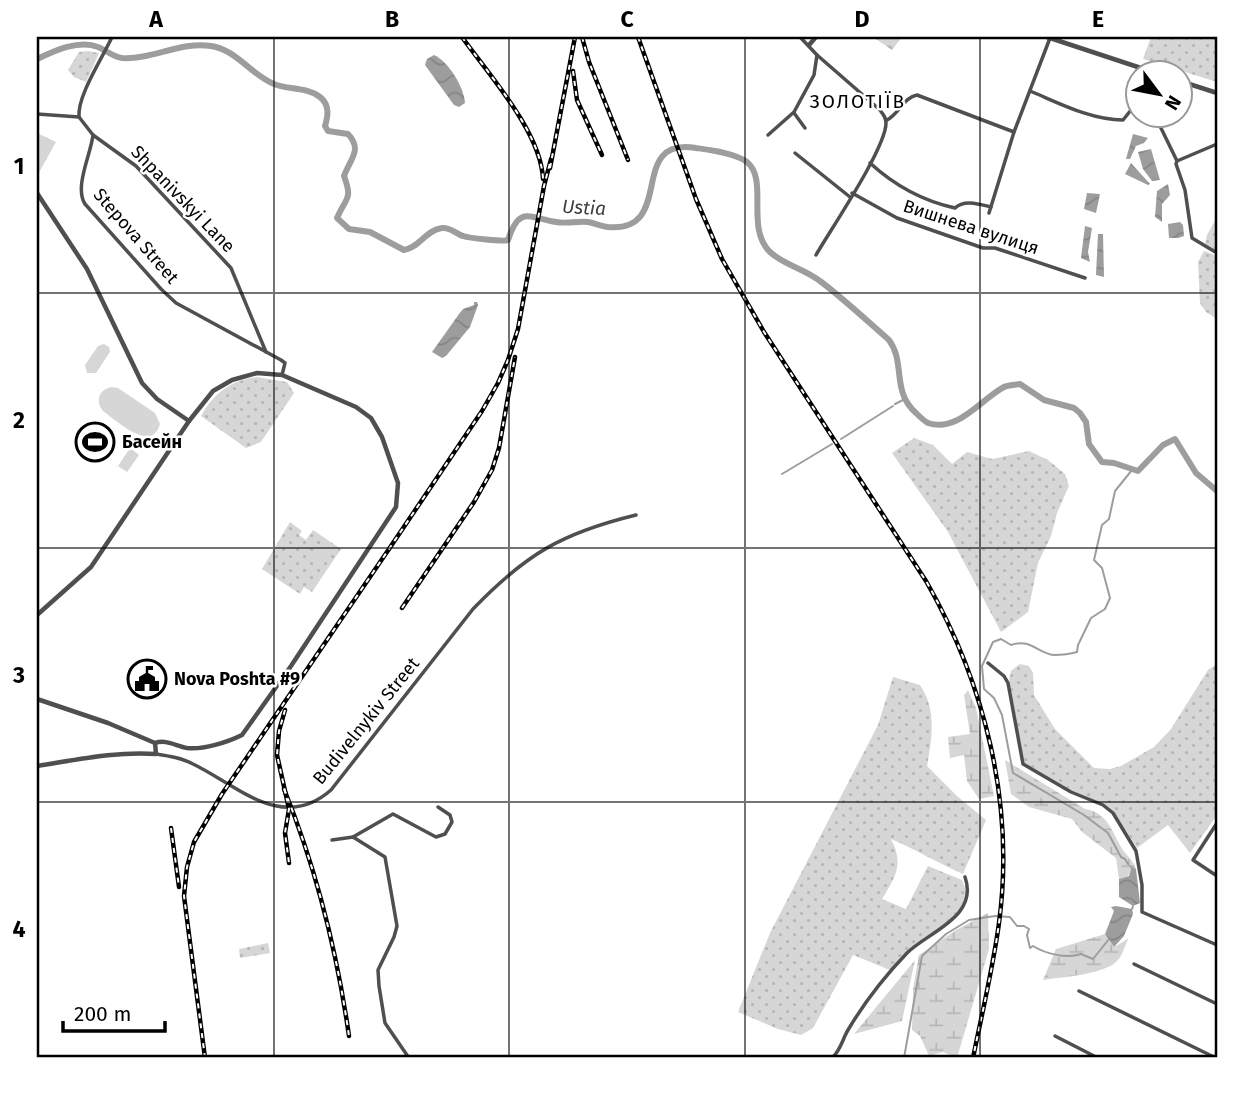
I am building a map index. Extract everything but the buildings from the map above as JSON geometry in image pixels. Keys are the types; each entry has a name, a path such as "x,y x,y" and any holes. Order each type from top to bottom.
{"street":[{"path":"800,37 879,109 886,120 884,133 870,163 816,255"},
{"path":"810,45 816,37"},
{"path":"989,213 1014,132 1049,37 1124,62"},
{"path":"37,114 79,117 83,96 111,38"},
{"path":"768,135 793,112 814,75 817,55"},
{"path":"1194,85 1217,93"},
{"path":"1030,91 1069,108 1115,120 1124,119"},
{"path":"886,120 912,96 917,95 1014,132"},
{"path":"793,112 805,128"},
{"name":"Shpanivskyi Lane","path":"79,117 93,135 136,166 231,268 266,352"},
{"path":"1162,130 1177,161 1185,190 1192,238 1217,253"},
{"name":"Stepova Street","path":"93,135 81,188 85,204 176,303 285,363 282,375"},
{"path":"1177,161 1217,144"},
{"name":"Вишнева вулиця","path":"795,153 851,195 897,218 983,248 995,248 1085,278"},
{"path":"870,163 888,180 942,205 955,208 961,203 973,202 991,207"},
{"path":"37,193 88,269 142,383 157,399 189,421"},
{"path":"37,615 91,568 189,421 213,391 232,380 257,373 282,375 356,407 371,418 382,437 398,483 396,507 291,666 242,734 234,739 188,748 161,740 155,743 108,723 37,699"},
{"name":"Budivelnykiv Street","path":"37,766 136,752 156,754 190,762 260,803 288,807 314,803 331,790 473,608 500,581 537,551 591,527 636,515"},
{"path":"988,663 1004,676 1008,683 1023,764 1071,792 1103,805 1113,813 1136,851 1142,885 1142,912 1217,945"},
{"path":"155,743 156,754"},
{"path":"332,839 353,837 393,814 436,837 444,834 452,822 450,815 438,807"},
{"path":"1217,823 1193,860 1217,876"},
{"path":"353,837 385,857 397,926 378,970 379,986 385,1023 409,1058"},
{"path":"832,1058 874,992 903,958 943,928 958,913 967,892 965,877"},
{"path":"1134,964 1217,1004"},
{"path":"1079,990 1216,1058"},
{"path":"1055,1036 1098,1058"}],"green space":[{"path":"873,37 902,37 892,50"},
{"path":"1151,37 1217,37 1217,82 1194,75 1194,60 1143,59"},
{"path":"79,52 99,53 86,82 74,77 68,70"},
{"path":"37,133 56,142 37,176"},
{"path":"1217,217 1217,251 1205,244"},
{"path":"1204,251 1217,256 1217,319 1206,312 1200,303 1198,262"},
{"path":"104,344 109,347 110,352 96,373 87,373 85,365 98,346"},
{"path":"257,377 287,382 294,393 261,442 246,448 201,416 211,401 224,389 239,381"},
{"path":"112,387 118,388 155,413 160,424 156,432 150,436 134,433 103,411 99,403 101,393"},
{"path":"914,438 933,445 952,464 967,452 992,459 1029,451 1048,460 1065,474 1069,486 1038,563 1028,612 1001,632 948,532 892,453"},
{"path":"130,448 139,455 127,472 118,466"},
{"path":"290,522 302,531 299,535 306,540 313,530 341,549 312,592 304,587 300,594 262,569"},
{"path":"323,544 333,551 322,564 315,559"},
{"path":"1020,664 1029,666 1033,673 1034,695 1055,729 1094,768 1110,769 1121,766 1154,747 1171,729 1208,670 1217,664 1217,815 1190,853 1168,825 1137,848 1114,812 1104,804 1071,790 1024,763 1009,680 1011,671"},
{"path":"893,677 920,685 929,704 932,724 927,766 986,820 963,874 891,839 897,856 897,870 882,899 906,909 928,866 962,880 965,891 963,902 957,912 909,949 890,970 853,955 813,1028 801,1035 778,1029 738,1012 770,933 878,725"},
{"path":"968,690 976,708 994,796 979,799 967,781 964,755 950,758 948,737 970,734 964,695"},
{"path":"1005,760 1085,809 1099,814 1136,869 1129,865 1131,869 1128,876 1119,879 1116,858 1082,832 1072,819 1029,807 1011,794"},
{"path":"988,913 989,949 957,1058 943,1052 929,1056 920,1036 912,1030 913,989 919,955 956,930"},
{"path":"1105,934 1114,947 1128,939 1115,963 1090,973 1043,980 1056,949"},
{"path":"268,943 270,953 240,958 239,949"},
{"path":"915,960 902,1021 854,1034"}],"water":[{"path":"434,55 445,63 458,82 465,103 459,107 454,105 425,65 427,59"},
{"path":"1133,134 1148,138 1136,146 1130,159 1126,159"},
{"path":"1151,149 1160,180 1152,181 1143,169 1138,152"},
{"path":"1131,163 1150,184 1125,174"},
{"path":"1168,184 1170,195 1162,204 1162,222 1155,217 1157,191"},
{"path":"1087,193 1100,194 1096,213 1084,209"},
{"path":"1180,222 1184,236 1169,238 1168,224"},
{"path":"1085,226 1092,228 1088,252 1090,262 1081,258"},
{"path":"1098,234 1103,234 1104,277 1096,275"},
{"path":"474,302 478,305 470,327 446,356 442,358 432,352 463,309 474,305"},
{"path":"1128,864 1136,869 1140,903 1133,906 1119,897 1119,879 1129,876 1131,869"},
{"path":"1111,907 1132,909 1133,914 1124,936 1114,947 1105,934 1114,911"}],"waterway":[{"name":"Ustia","path":"37,59 67,47 83,44 98,47 122,58 189,46 211,46 229,52 274,84 315,94 327,107 325,126 328,131 348,134 355,145 354,155 344,176 348,194 337,218 349,229 370,232 404,250 414,246 436,229 442,228 466,237 508,240 516,222 526,216 560,223 588,222 608,227 629,225 641,216 662,156 675,148 696,148 736,156 747,162 753,170 759,230 770,252 829,288 889,340 897,358 904,396 925,421 939,425 949,423 969,413 1004,387 1020,384 1044,400 1074,408 1080,413 1086,422 1089,444 1102,462 1138,471 1163,445 1175,439 1196,473 1217,491"},
{"path":"895,404 905,399"},
{"path":"841,439 893,406"},
{"path":"782,474 832,444"},
{"path":"1128,864 1108,833 1084,815 1013,773 1002,715 994,698 984,689 982,666 993,642 1001,639 1011,645 1024,643 1048,654 1077,652 1091,618 1105,609 1110,598 1102,568 1094,560 1102,525 1109,519 1115,491 1132,470"},
{"path":"904,1058 922,956 946,934 969,920 1010,917 1017,926 1029,929 1027,935 1030,948 1033,946 1063,956 1081,954 1093,959 1109,939"}],"railway":[{"path":"462,37 524,123 540,161 543,179"},
{"path":"550,168 575,37"},
{"path":"582,37 589,62 628,160"},
{"path":"638,37 696,199 722,259 764,332 926,581 965,661 979,703 991,746 998,790 1003,834 1003,878 997,940 973,1058"},
{"path":"573,71 577,100 602,155"},
{"path":"205,1058 184,896 187,867 194,842 222,794 482,411 498,383 518,329 551,159"},
{"path":"402,608 474,502 492,470 499,448 515,357"},
{"path":"285,710 279,731 277,755 289,809 285,833 289,863"},
{"path":"284,789 306,849 324,911 349,1036"},
{"path":"171,828 179,887"}],"place":[{"name":"Басейн","path":"95,442"},
{"name":"Nova Poshta #9","path":"147,679"}],"district":[{"name":"ЗОЛОТІЇВ","path":"858,101"}]}
